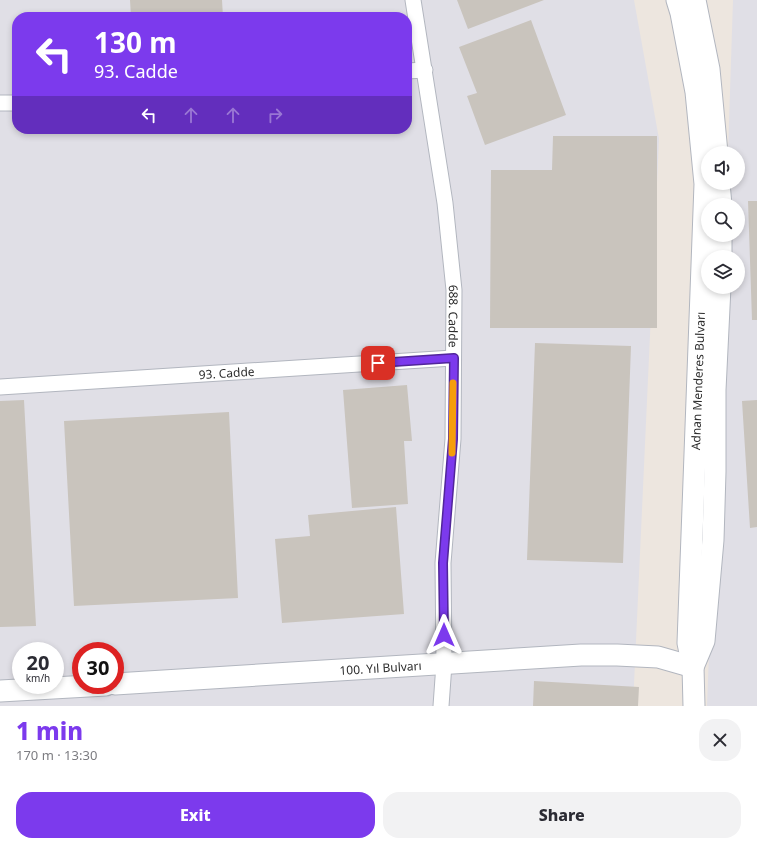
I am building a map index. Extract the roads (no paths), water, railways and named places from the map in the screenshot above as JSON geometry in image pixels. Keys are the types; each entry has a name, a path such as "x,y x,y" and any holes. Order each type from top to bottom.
{"street":[{"name":"688. Cadde","path":"413,0 446,203 454,290 453,439 443,563 444,664 441,706"},
{"name":"Adnan Menderes Bulvarı","path":"677,0 681,13 696,92 705,184 688,643 693,667"},
{"path":"695,0 710,68 716,146"},
{"path":"412,71 425,70"},
{"path":"0,104 12,103"},
{"path":"694,706 693,667 704,641 713,540 715,390 720,294"},
{"name":"93. Cadde","path":"0,387 454,358"},
{"name":"100. Yıl Bulvarı","path":"124,683 581,655 658,657 693,667"},
{"path":"0,692 72,687"}]}
